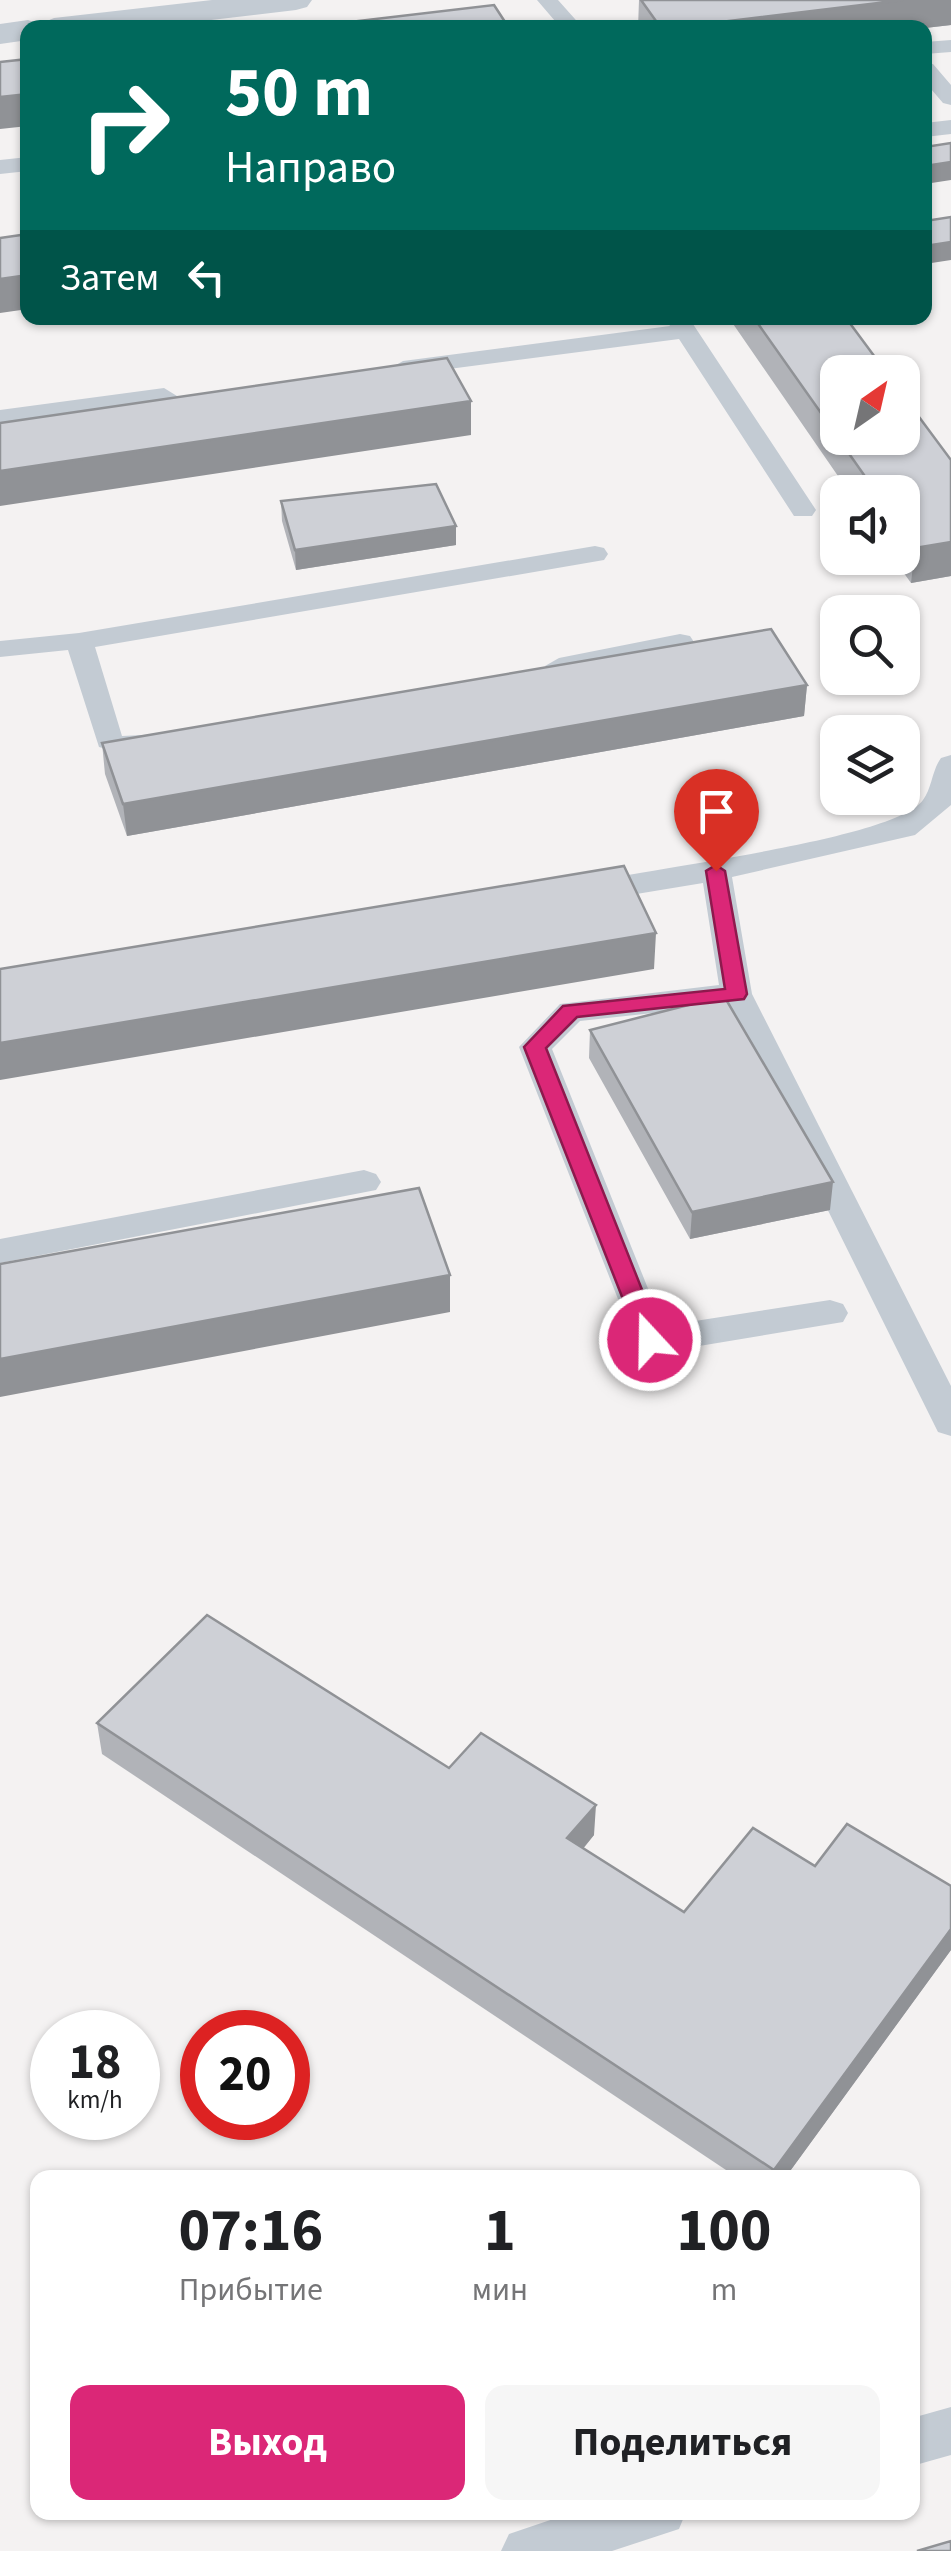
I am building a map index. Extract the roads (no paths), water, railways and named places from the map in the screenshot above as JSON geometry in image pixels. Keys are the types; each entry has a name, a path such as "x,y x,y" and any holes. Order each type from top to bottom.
{"street":[{"path":"106,20 196,6 296,0"}],"lane":[{"path":"547,0 566,20"},
{"path":"932,78 951,98"},
{"path":"378,371 675,325"},
{"path":"682,325 803,510"},
{"path":"0,418 164,396"},
{"path":"0,649 80,641 595,554"},
{"path":"80,641 109,741 123,745 180,735"},
{"path":"538,670 680,642"},
{"path":"561,897 716,871 904,828 936,806 951,764"},
{"path":"716,871 736,994 951,1422"},
{"path":"736,994 571,1011 535,1047 650,1340 830,1313"},
{"path":"0,1251 364,1182"},
{"path":"920,2440 951,2431"},
{"path":"526,2551 634,2520"}]}
